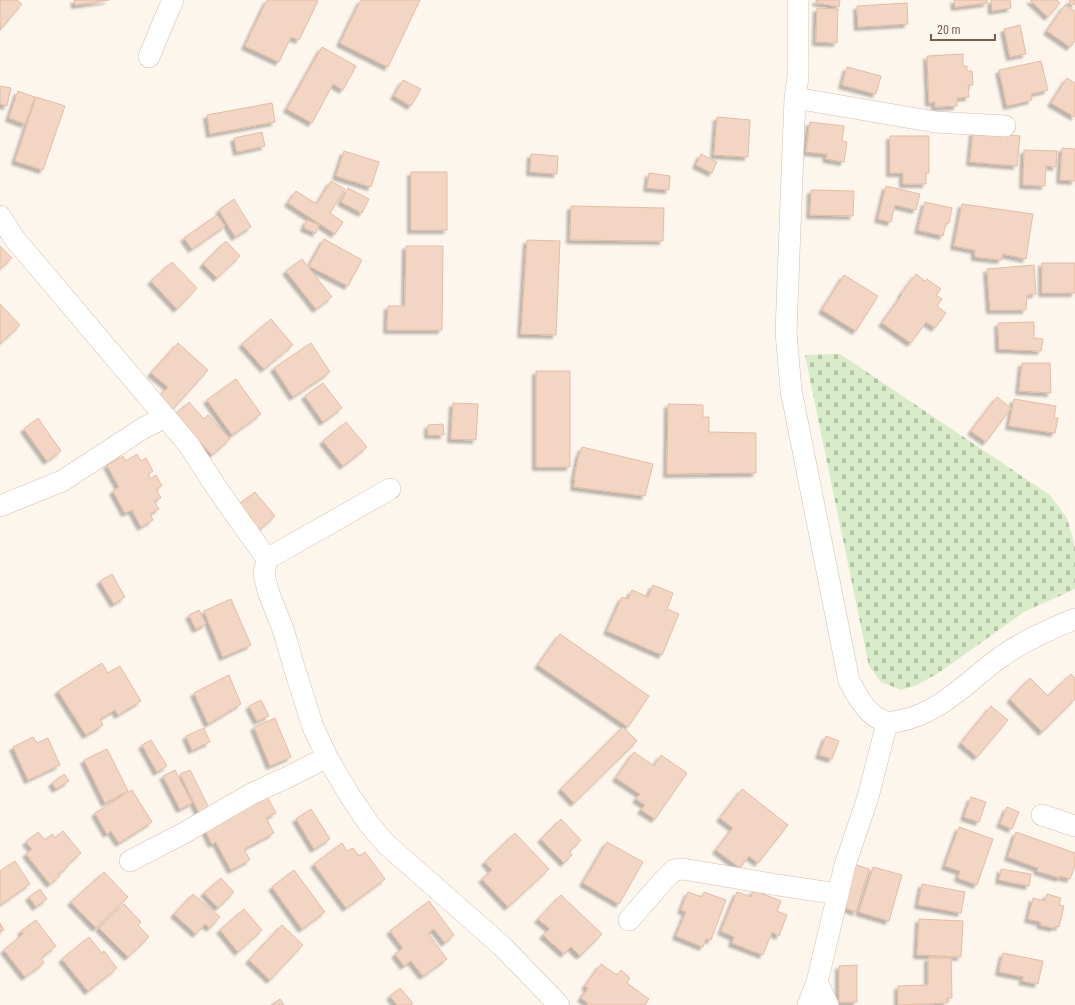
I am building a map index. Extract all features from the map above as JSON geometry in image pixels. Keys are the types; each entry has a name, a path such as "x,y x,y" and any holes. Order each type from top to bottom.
{"street":[{"path":"149,57 173,0"},
{"path":"798,0 798,77 795,98 786,332 791,390 849,680 860,700 870,713 888,723 906,720 928,712 952,696 1003,656 1034,638 1075,619"},
{"path":"795,98 935,122 1005,126"},
{"path":"0,216 14,238 189,445 218,490 267,559 264,574 268,591 284,632 313,727 327,757 350,796 369,824 386,844 502,946 559,1005"},
{"path":"0,506 62,481 145,427 166,418"},
{"path":"267,559 390,489"},
{"path":"808,1005 817,982 845,865 868,797 888,723"},
{"path":"130,861 251,794 327,757"},
{"path":"1042,815 1075,826"},
{"path":"629,920 674,870 683,868 838,894"},
{"path":"817,982 828,1005"}],"green space":[{"path":"840,354 1050,495 1067,518 1075,547 1075,589 1024,612 940,672 917,685 901,690 881,682 869,666 805,355"}],"building":[{"path":"17,0 22,4 0,30 0,1"},
{"path":"74,0 109,0 75,5"},
{"path":"267,0 318,1 299,40 291,37 279,62 245,46"},
{"path":"361,0 420,0 388,67 340,43"},
{"path":"816,0 840,0 839,7 816,2"},
{"path":"954,0 987,0 987,3 955,7"},
{"path":"991,0 1010,0 1011,8 992,11"},
{"path":"1030,0 1057,0 1060,3 1048,17"},
{"path":"1075,0 1075,5 1069,1"},
{"path":"907,3 908,24 858,27 857,6"},
{"path":"1065,5 1075,11 1075,41 1070,47 1047,31"},
{"path":"817,8 838,9 837,43 816,42"},
{"path":"1020,25 1026,54 1010,57 1004,29"},
{"path":"322,47 356,66 343,90 333,84 312,123 287,109"},
{"path":"963,54 963,66 967,66 967,71 972,71 973,85 968,85 969,97 957,98 957,106 935,107 935,102 929,103 927,56"},
{"path":"1041,61 1048,90 1031,94 1032,100 1007,106 999,70"},
{"path":"847,67 881,76 876,94 842,85"},
{"path":"1067,78 1075,83 1075,117 1051,103"},
{"path":"403,80 421,89 411,106 394,96"},
{"path":"0,86 11,88 7,106 0,104"},
{"path":"18,91 35,97 25,124 9,118"},
{"path":"36,97 65,106 43,170 15,161"},
{"path":"272,103 275,122 210,134 207,115"},
{"path":"717,117 750,120 748,157 714,155"},
{"path":"810,122 844,126 842,141 847,142 844,162 826,159 827,154 806,152"},
{"path":"262,132 265,146 237,152 234,138"},
{"path":"973,132 1020,136 1017,166 970,162"},
{"path":"890,136 929,136 929,173 926,173 926,184 903,184 903,173 890,173"},
{"path":"1062,148 1075,149 1075,181 1060,180"},
{"path":"1024,150 1057,151 1056,167 1046,166 1045,186 1023,185"},
{"path":"344,151 379,162 371,187 336,176"},
{"path":"531,154 558,156 557,174 530,172"},
{"path":"701,154 717,162 712,173 696,165"},
{"path":"411,172 447,172 447,230 411,230"},
{"path":"649,173 670,176 669,190 647,188"},
{"path":"331,181 345,189 330,213 343,222 335,234 288,203 296,191 317,204"},
{"path":"886,186 920,194 916,210 895,205 891,222 878,219"},
{"path":"348,188 369,199 362,213 341,202"},
{"path":"811,190 854,191 853,216 810,215"},
{"path":"234,199 251,227 235,237 219,210"},
{"path":"925,202 952,208 949,223 946,223 943,236 918,230"},
{"path":"962,204 1033,214 1026,259 1003,254 1001,260 975,257 975,250 954,246"},
{"path":"571,206 664,208 663,241 570,240"},
{"path":"217,215 225,226 192,249 184,238"},
{"path":"307,220 319,225 316,233 304,228"},
{"path":"324,239 362,260 348,286 309,266"},
{"path":"527,240 560,241 556,335 521,334"},
{"path":"226,241 240,256 217,278 203,264"},
{"path":"0,246 12,258 0,269"},
{"path":"406,246 443,246 442,330 387,330 388,306 405,306"},
{"path":"302,259 332,297 316,309 286,271"},
{"path":"172,262 197,288 177,309 151,281"},
{"path":"1042,263 1075,263 1075,293 1042,293"},
{"path":"1034,265 1036,294 1027,295 1026,310 990,310 987,269"},
{"path":"916,274 925,281 927,279 941,289 936,295 942,299 937,306 946,313 935,328 926,322 911,343 882,323"},
{"path":"844,275 878,296 856,331 822,310"},
{"path":"0,304 20,325 0,344"},
{"path":"271,319 293,345 264,369 242,344"},
{"path":"1034,322 1034,338 1043,339 1041,351 999,349 998,323"},
{"path":"178,343 208,370 173,409 160,396 168,387 151,373"},
{"path":"311,343 330,372 293,397 274,368"},
{"path":"1022,363 1050,363 1051,393 1019,391"},
{"path":"536,371 570,371 570,467 536,467"},
{"path":"236,379 261,414 232,435 207,400"},
{"path":"323,383 342,408 323,422 305,396"},
{"path":"997,397 1011,408 986,442 971,431"},
{"path":"1014,399 1056,406 1054,418 1058,418 1055,433 1009,426"},
{"path":"189,402 204,419 208,415 230,439 212,455 201,443 196,447 171,418"},
{"path":"453,403 478,404 476,440 451,439"},
{"path":"668,404 703,405 703,417 709,417 709,432 756,433 756,473 667,474"},
{"path":"38,418 61,451 47,461 24,429"},
{"path":"346,422 367,447 343,466 323,441"},
{"path":"443,424 444,435 428,435 428,425"},
{"path":"582,447 653,464 645,496 574,487 579,454"},
{"path":"137,454 141,461 146,458 153,471 148,474 150,479 156,475 162,486 156,489 161,498 154,501 159,509 150,514 153,520 141,527 132,510 125,513 113,491 119,487 107,465 123,456 126,461"},
{"path":"255,492 275,516 259,530 238,505"},
{"path":"112,574 125,597 114,604 100,581"},
{"path":"653,585 673,593 667,609 679,614 662,655 607,631 622,597 628,599 632,590 648,597"},
{"path":"231,599 251,645 223,657 204,611"},
{"path":"199,610 206,624 196,629 189,615"},
{"path":"560,634 649,696 628,727 538,665"},
{"path":"102,663 108,673 120,666 141,701 118,715 115,710 100,719 103,725 86,735 58,691"},
{"path":"1071,674 1075,678 1075,699 1042,732 1010,699 1030,678 1048,696"},
{"path":"229,675 241,704 208,724 194,693"},
{"path":"261,700 269,716 257,721 249,706"},
{"path":"991,706 1008,720 977,757 961,743"},
{"path":"275,718 291,757 270,766 254,727"},
{"path":"623,727 637,741 574,803 561,789"},
{"path":"204,728 210,742 192,750 186,736"},
{"path":"826,736 839,741 832,759 819,755"},
{"path":"33,737 37,743 48,738 60,765 28,780 13,747"},
{"path":"151,740 167,766 157,772 142,745"},
{"path":"107,749 128,791 105,803 84,760"},
{"path":"634,752 654,766 661,755 687,773 655,819 641,810 645,805 636,799 640,794 616,778"},
{"path":"175,770 192,803 180,809 163,776"},
{"path":"190,770 209,808 199,813 180,774"},
{"path":"64,774 69,781 56,789 52,783"},
{"path":"742,789 788,825 758,863 749,856 740,868 716,850 733,828 720,818"},
{"path":"132,790 152,822 119,843 111,831 107,834 95,813"},
{"path":"265,793 276,813 266,818 274,833 244,849 250,860 231,870 216,842 212,844 203,826"},
{"path":"971,797 986,802 979,822 964,817"},
{"path":"1007,807 1019,812 1012,829 1000,824"},
{"path":"311,809 330,839 314,849 296,819"},
{"path":"561,819 581,840 569,852 572,855 564,863 541,839"},
{"path":"959,827 993,839 977,885 958,878 960,871 945,866"},
{"path":"63,831 81,853 67,865 68,867 58,874 60,876 50,884 26,854 32,849 26,842 38,832 45,840 52,834 55,838"},
{"path":"1016,832 1075,853 1075,866 1070,879 1060,876 1060,878 1037,871 1038,868 1008,857"},
{"path":"515,833 549,869 508,907 482,879 492,870 485,862"},
{"path":"607,842 643,862 619,904 583,883"},
{"path":"342,843 347,851 353,848 359,856 365,852 385,879 346,908 314,864"},
{"path":"15,861 30,884 0,905 0,871"},
{"path":"854,864 869,869 856,912 841,906"},
{"path":"873,867 902,875 889,921 859,912"},
{"path":"1001,869 1031,874 1029,886 999,880"},
{"path":"294,870 325,912 302,929 272,887"},
{"path":"104,872 128,897 96,928 71,902"},
{"path":"221,878 234,892 218,908 204,893"},
{"path":"922,884 965,892 961,913 918,905"},
{"path":"40,889 47,899 36,907 29,897"},
{"path":"753,890 781,901 777,911 787,915 779,936 772,932 763,955 732,943 734,937 721,931 737,892 751,897"},
{"path":"688,892 702,897 704,892 726,900 711,940 706,939 703,947 676,936 686,912 681,910"},
{"path":"193,894 220,917 210,928 205,924 196,934 174,914"},
{"path":"1047,894 1061,898 1059,905 1064,906 1059,927 1055,926 1054,928 1040,925 1041,922 1028,919 1033,898 1045,901"},
{"path":"561,895 602,934 580,956 571,947 564,954 543,935 550,929 538,919"},
{"path":"429,901 454,935 445,943 434,929 428,933 447,959 423,976 411,961 404,966 395,954 403,948 390,931"},
{"path":"124,904 141,922 138,925 149,937 128,957 99,928"},
{"path":"244,909 262,930 238,952 220,930"},
{"path":"919,919 963,921 961,957 917,955"},
{"path":"36,920 56,946 41,958 44,963 25,977 4,950 23,934 21,931"},
{"path":"0,923 4,930 0,932"},
{"path":"282,925 303,945 270,980 249,960"},
{"path":"89,937 102,953 104,951 117,968 88,991 62,959"},
{"path":"1003,953 1043,961 1038,984 1022,981 1024,977 999,972"},
{"path":"928,958 951,958 952,998 947,998 947,1003 898,1005 898,986 928,985"},
{"path":"601,964 617,975 621,970 630,978 627,983 649,999 645,1005 587,1005 588,1003 581,998 588,988 585,986"},
{"path":"857,965 857,1002 839,1002 839,966"},
{"path":"400,988 413,1003 411,1005 397,1005 390,996"},
{"path":"280,999 284,1005 271,1005"}]}
